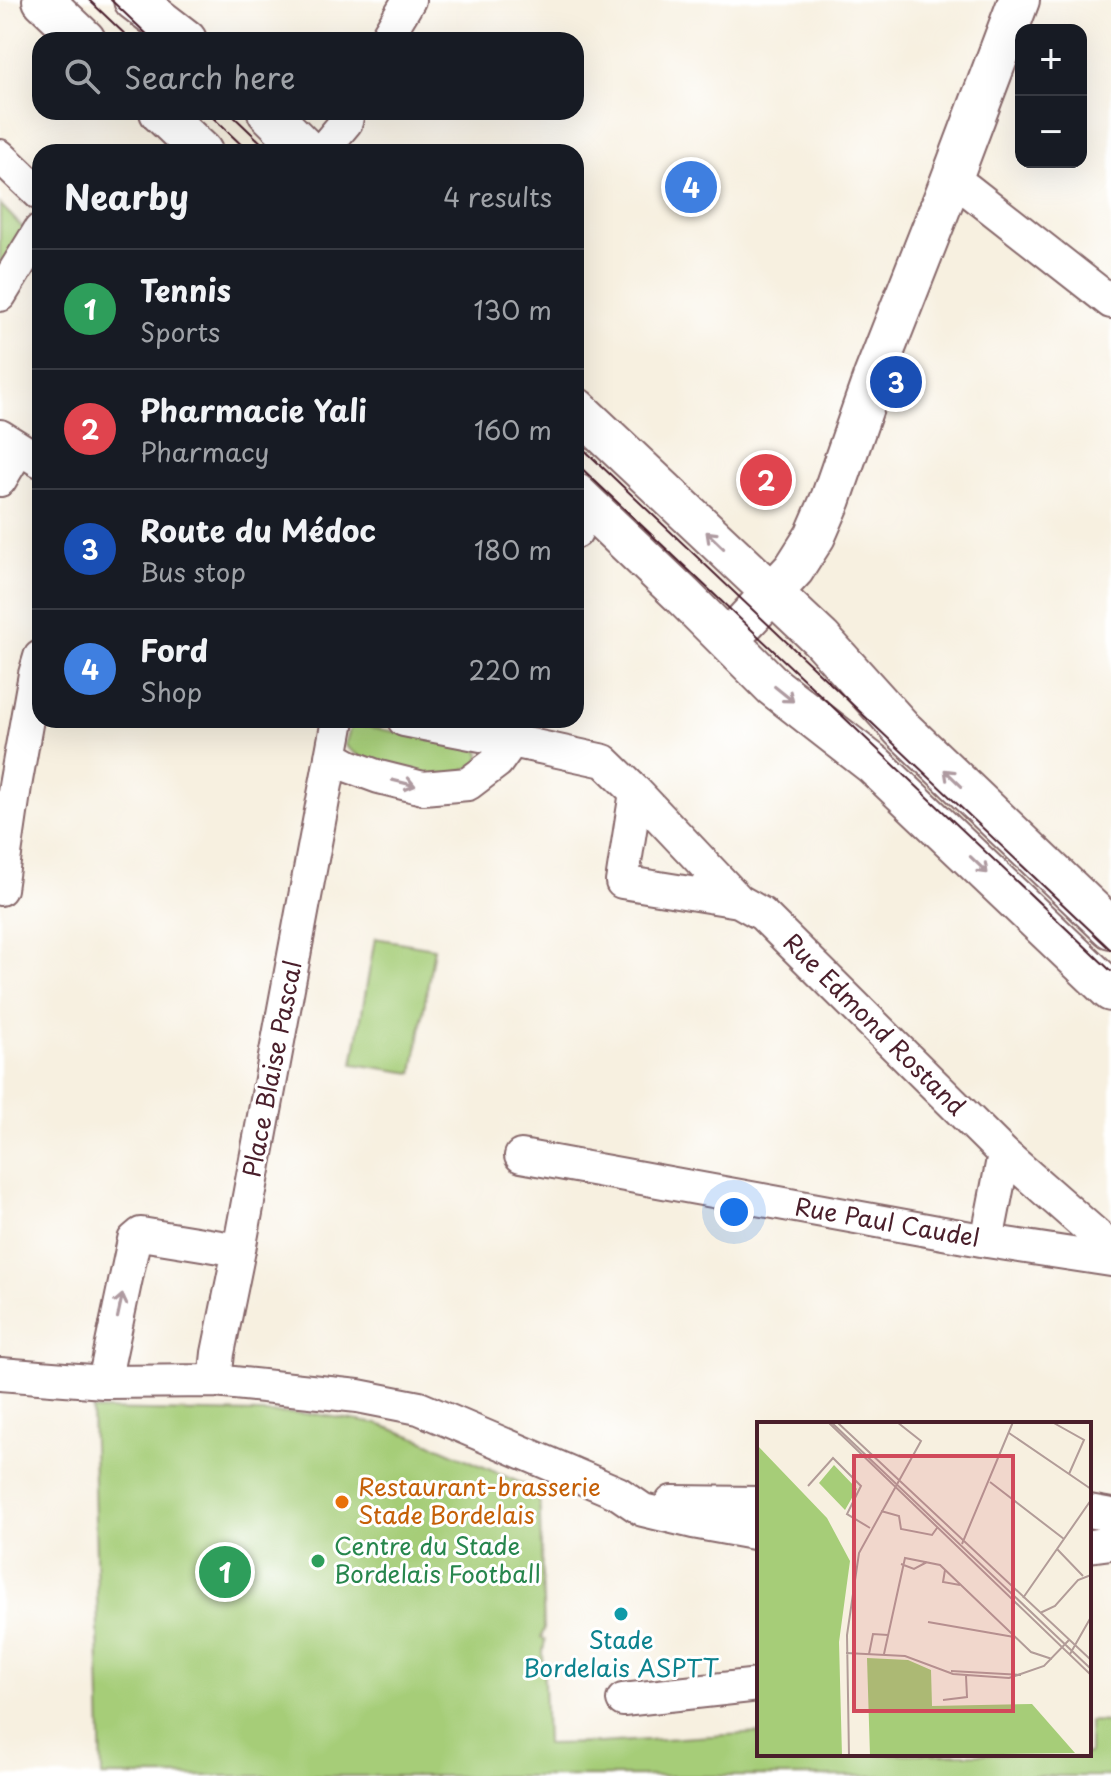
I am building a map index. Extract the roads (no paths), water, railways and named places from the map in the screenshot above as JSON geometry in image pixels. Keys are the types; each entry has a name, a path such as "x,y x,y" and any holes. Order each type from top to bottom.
{"main road":[{"path":"43,0 77,32"},
{"path":"134,0 176,32"},
{"path":"728,640 794,569 821,524 880,361 1019,0"},
{"path":"168,120 194,144"},
{"path":"276,120 300,144"},
{"path":"584,416 821,639 903,730 1111,928"},
{"path":"584,513 728,640 774,687 874,765 1111,991"}],"street":[{"path":"390,32 409,0"},
{"path":"328,144 346,120"},
{"path":"0,156 32,186"},
{"path":"950,183 967,189 1111,302"},
{"path":"0,295 32,243"},
{"path":"0,480 20,448"},
{"path":"0,889 32,691"},
{"name":"Place Blaise Pascal","path":"215,1381 336,728"},
{"path":"331,756 379,777 423,788 468,784 497,762 512,741 445,728"},
{"name":"Rue Edmond Rostand","path":"512,741 604,761 739,901 762,914 1004,1154 1111,1248"},
{"name":"Rue Edmond Rostand","path":"636,792 622,882 739,901"},
{"path":"987,1241 1004,1154"},
{"name":"Rue Paul Caudel","path":"521,1156 987,1241 1111,1260"},
{"path":"104,1382 134,1240 141,1234 239,1250"},
{"path":"0,1374 104,1382 215,1381 358,1396 419,1408 618,1493 643,1510 757,1534"},
{"path":"618,1493 669,1502 757,1503"},
{"path":"1091,1511 1111,1515"},
{"path":"1091,1546 1111,1543"},
{"path":"623,1700 757,1685"}],"tram line":[{"path":"89,0 123,32"},
{"path":"111,0 145,32"},
{"path":"215,120 241,144"},
{"path":"237,120 263,144"},
{"path":"584,450 1111,950"},
{"path":"584,471 1111,971"}],"place":[{"name":"Ford","path":"691,187"},
{"name":"Route du Médoc","path":"896,382"},
{"name":"Pharmacie Yali","path":"766,480"},
{"name":"Restaurant-brasserie Stade Bordelais","path":"342,1502"},
{"name":"Centre du Stade Bordelais Football","path":"318,1561"},
{"name":"Tennis","path":"225,1572"},
{"name":"Stade Bordelais ASPTT","path":"621,1614"}]}
